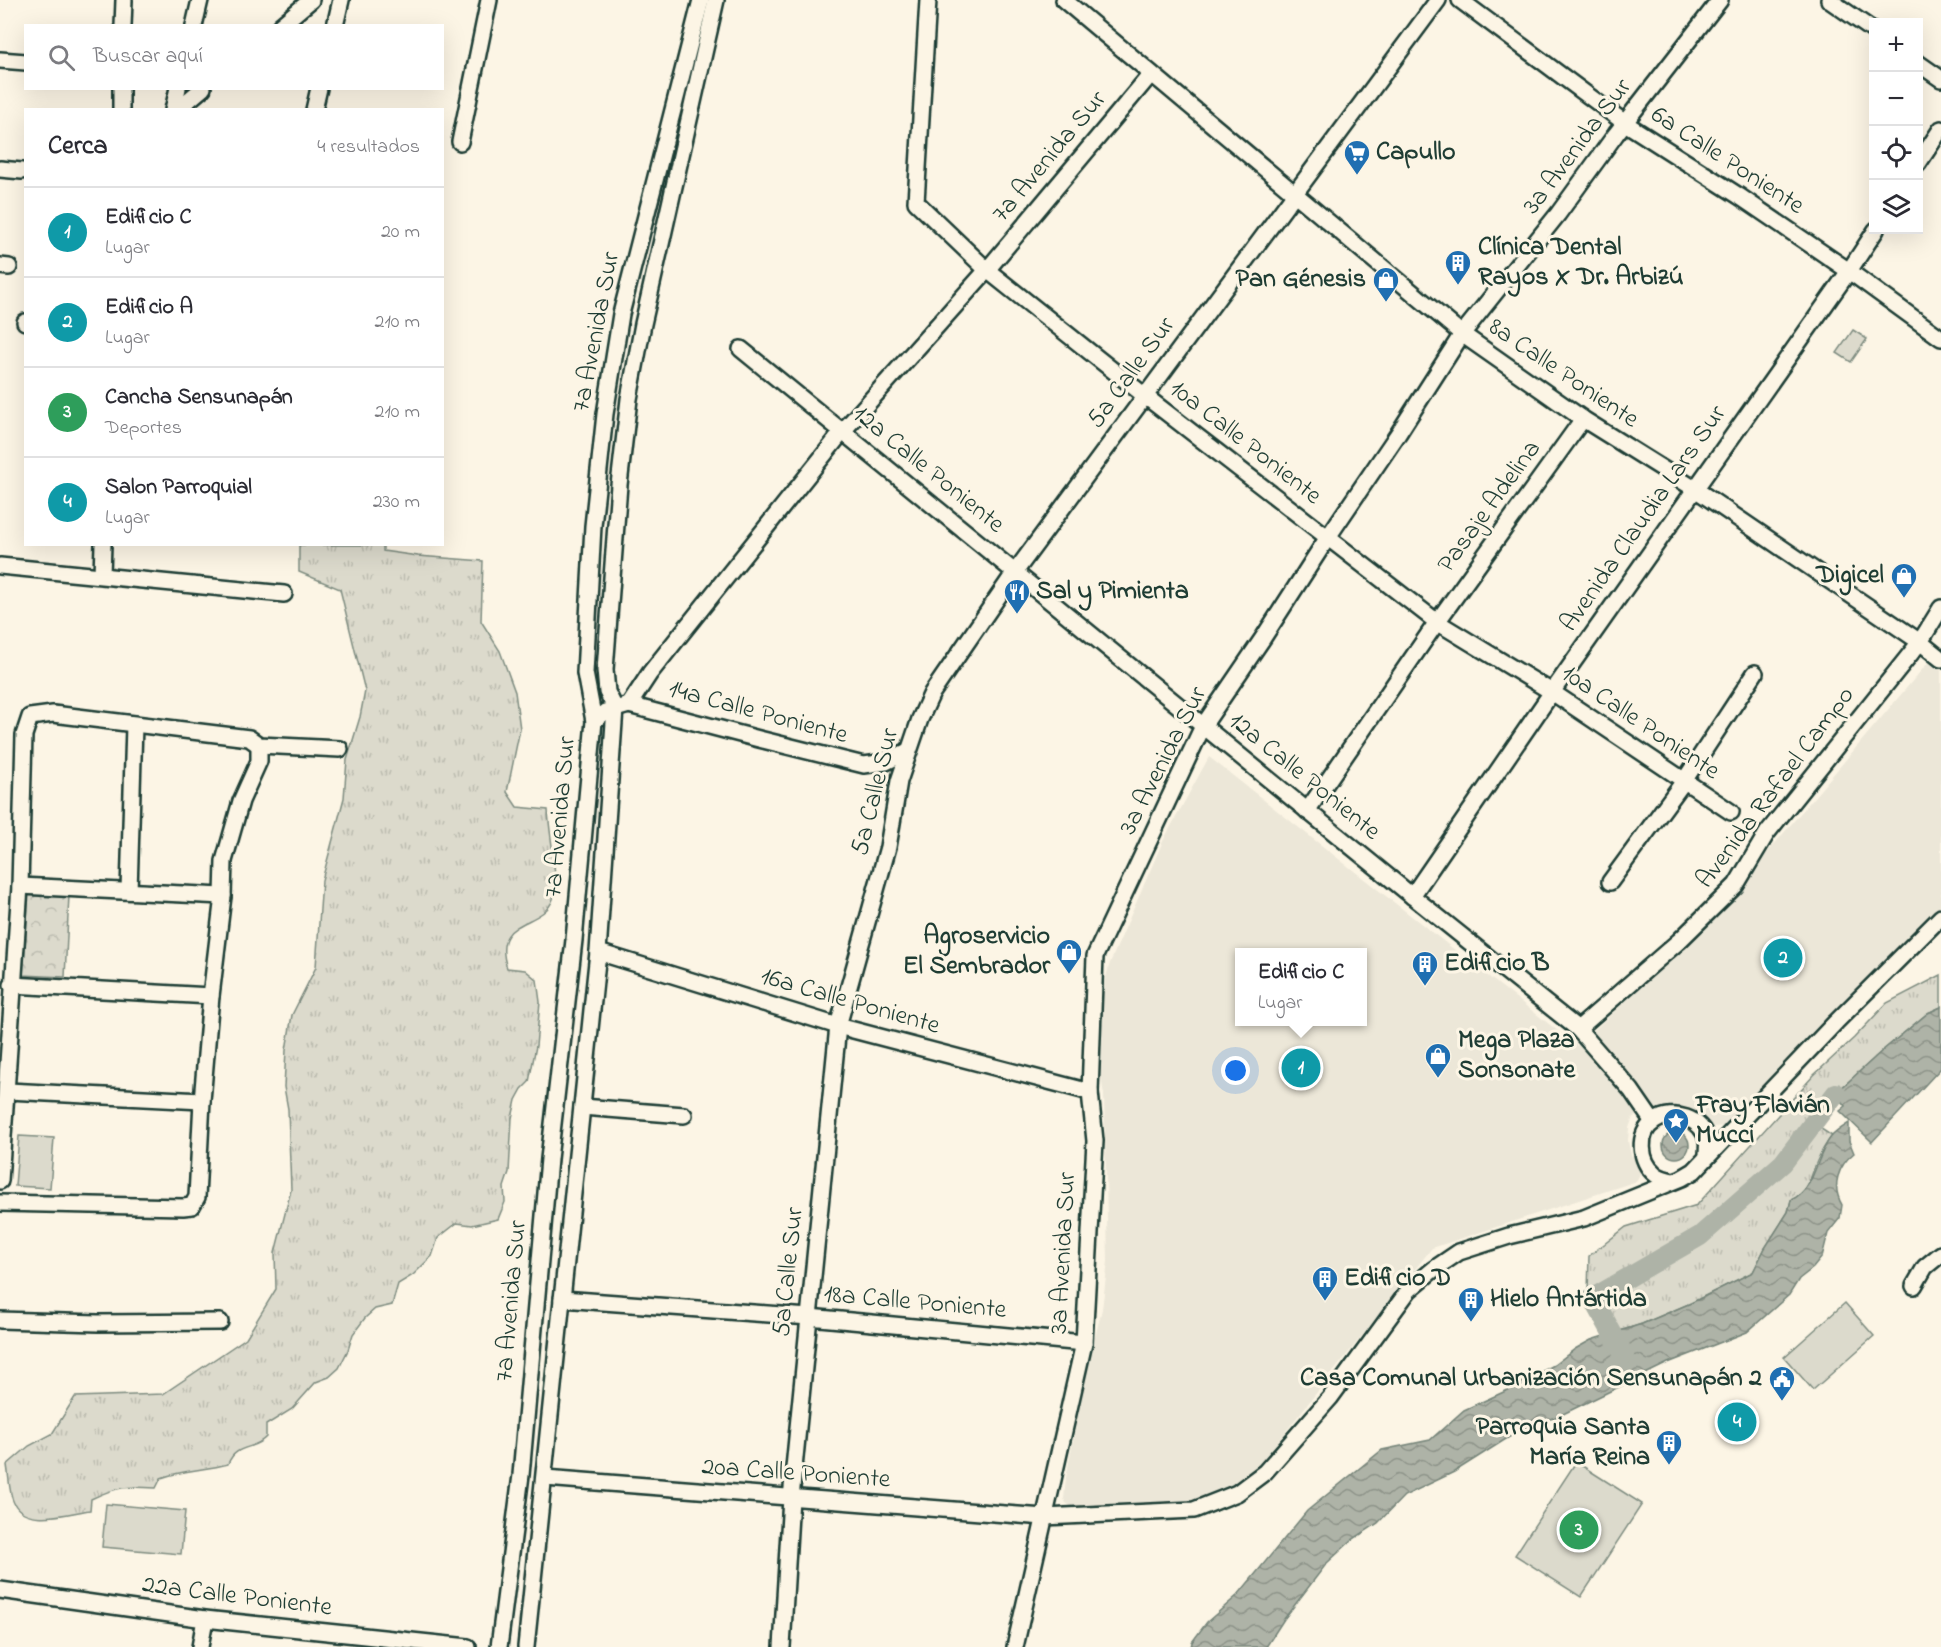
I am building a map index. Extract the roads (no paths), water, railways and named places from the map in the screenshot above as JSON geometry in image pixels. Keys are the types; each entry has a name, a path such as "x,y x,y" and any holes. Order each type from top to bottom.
{"street":[{"path":"123,24 124,0"},
{"path":"194,24 200,0"},
{"path":"282,24 311,0"},
{"path":"335,24 341,0"},
{"path":"460,142 489,0"},
{"name":"7a Avenida Sur","path":"499,1647 521,1475 549,1160 574,940 594,721 585,673 593,526 605,414 621,314 701,0"},
{"name":"7a Avenida Sur","path":"622,706 607,692 605,670 619,485 629,399 646,312 716,0"},
{"name":"10a Calle Poniente","path":"928,0 916,202 987,270 1145,396 1437,622 1552,692 1731,812"},
{"name":"8a Calle Poniente","path":"1064,0 1462,334 1583,419 1695,489 1920,642 1941,659"},
{"name":"5a Calle Sur","path":"782,1647 791,1498 838,1026 888,847 899,780 908,751 932,693 1015,572 1438,0"},
{"name":"6a Calle Poniente","path":"1460,0 1626,123 1849,271 1941,338"},
{"name":"3a Avenida Sur","path":"1016,1647 1084,1343 1095,1141 1090,1092 1095,956 1203,726 1462,334 1558,214 1720,0"},
{"path":"1829,0 1869,28"},
{"path":"0,60 24,62"},
{"path":"1923,66 1941,79"},
{"name":"7a Avenida Sur","path":"526,1647 622,706 843,431 987,270 1151,74"},
{"path":"120,108 121,90"},
{"path":"175,108 178,90"},
{"path":"177,108 200,90"},
{"path":"314,108 319,90"},
{"path":"1923,156 1941,129"},
{"path":"0,169 22,171"},
{"name":"Avenida Claudia Lars Sur","path":"1412,896 1873,234"},
{"name":"12a Calle Poniente","path":"741,349 1578,1029 1631,1090 1653,1122"},
{"name":"Pasaje Adelina","path":"1307,811 1437,622 1583,419"},
{"path":"102,575 104,546"},
{"path":"0,566 284,594"},
{"name":"Avenida Rafael Campo","path":"1578,1029 1679,941 1736,885 1767,832 1920,642 1941,608"},
{"path":"1610,882 1684,781 1755,673"},
{"path":"594,721 605,712 622,706"},
{"name":"14a Calle Poniente","path":"622,706 864,765 886,762 908,751"},
{"path":"0,1181 8,1091 12,986 20,886 24,735 30,717 53,714 249,738 259,745 340,749"},
{"path":"129,891 134,725"},
{"path":"0,1203 192,1206 197,1197 202,1101 223,896 224,861 241,801 259,760 259,745"},
{"path":"20,886 223,896"},
{"path":"1707,1155 1707,1139 1699,1126 1686,1117 1670,1115 1653,1122 1645,1133 1641,1148 1645,1164 1656,1176 1672,1181 1694,1171 1707,1155 1941,917"},
{"name":"16a Calle Poniente","path":"598,952 838,1026 1090,1092"},
{"path":"12,986 211,996"},
{"path":"8,1091 202,1101"},
{"path":"582,1107 684,1115"},
{"name":"20a Calle Poniente","path":"545,1478 1044,1517 1194,1510 1237,1493 1265,1472 1330,1398 1409,1290 1434,1269 1459,1252 1509,1236 1584,1218 1672,1181"},
{"path":"1914,1286 1925,1267 1941,1254"},
{"name":"18a Calle Poniente","path":"562,1299 809,1317 1084,1343"},
{"path":"0,1320 98,1323 220,1322"},
{"name":"22a Calle Poniente","path":"0,1590 205,1619 468,1647"},
{"path":"200,1647 205,1619"}],"water":[{"path":"1941,1007 1941,1068 1872,1142 1840,1111 1846,1106 1836,1093 1928,1013"},
{"path":"1849,1123 1849,1141 1854,1153 1840,1170 1837,1191 1842,1205 1840,1218 1828,1233 1822,1257 1799,1279 1789,1295 1747,1332 1668,1363 1559,1416 1525,1427 1454,1472 1404,1496 1378,1523 1352,1540 1327,1563 1284,1619 1266,1647 1191,1647 1192,1642 1207,1622 1238,1595 1307,1511 1382,1450 1430,1440 1464,1410 1554,1365 1591,1340 1642,1324 1753,1272 1788,1212 1791,1200 1806,1188 1826,1145 1833,1135"},
{"path":"1676,1132 1685,1136 1689,1145 1685,1154 1676,1158 1667,1154 1663,1145 1667,1136"}],"waterway":[{"path":"1624,1355 1593,1298 1700,1236 1783,1163 1836,1093"}],"place":[{"name":"Capullo","path":"1357,176"},
{"name":"Clínica Dental Rayos X Dr. Arbizú","path":"1458,286"},
{"name":"Pan Génesis","path":"1386,303"},
{"name":"Digicel","path":"1904,599"},
{"name":"Sal y Pimienta","path":"1017,615"},
{"name":"Edificio A","path":"1783,958"},
{"name":"Agroservicio El Sembrador","path":"1069,975"},
{"name":"Edificio B","path":"1425,987"},
{"name":"Edificio C","path":"1301,1068"},
{"name":"Mega Plaza Sonsonate","path":"1438,1079"},
{"name":"Fray Flavián Mucci","path":"1676,1144"},
{"name":"Edificio D","path":"1325,1302"},
{"name":"Hielo Antártida","path":"1471,1323"},
{"name":"Casa Comunal Urbanización Sensunapán 2","path":"1782,1402"},
{"name":"Salon Parroquial","path":"1737,1422"},
{"name":"Parroquia Santa María Reina","path":"1669,1466"},
{"name":"Cancha Sensunapán","path":"1579,1530"}]}
